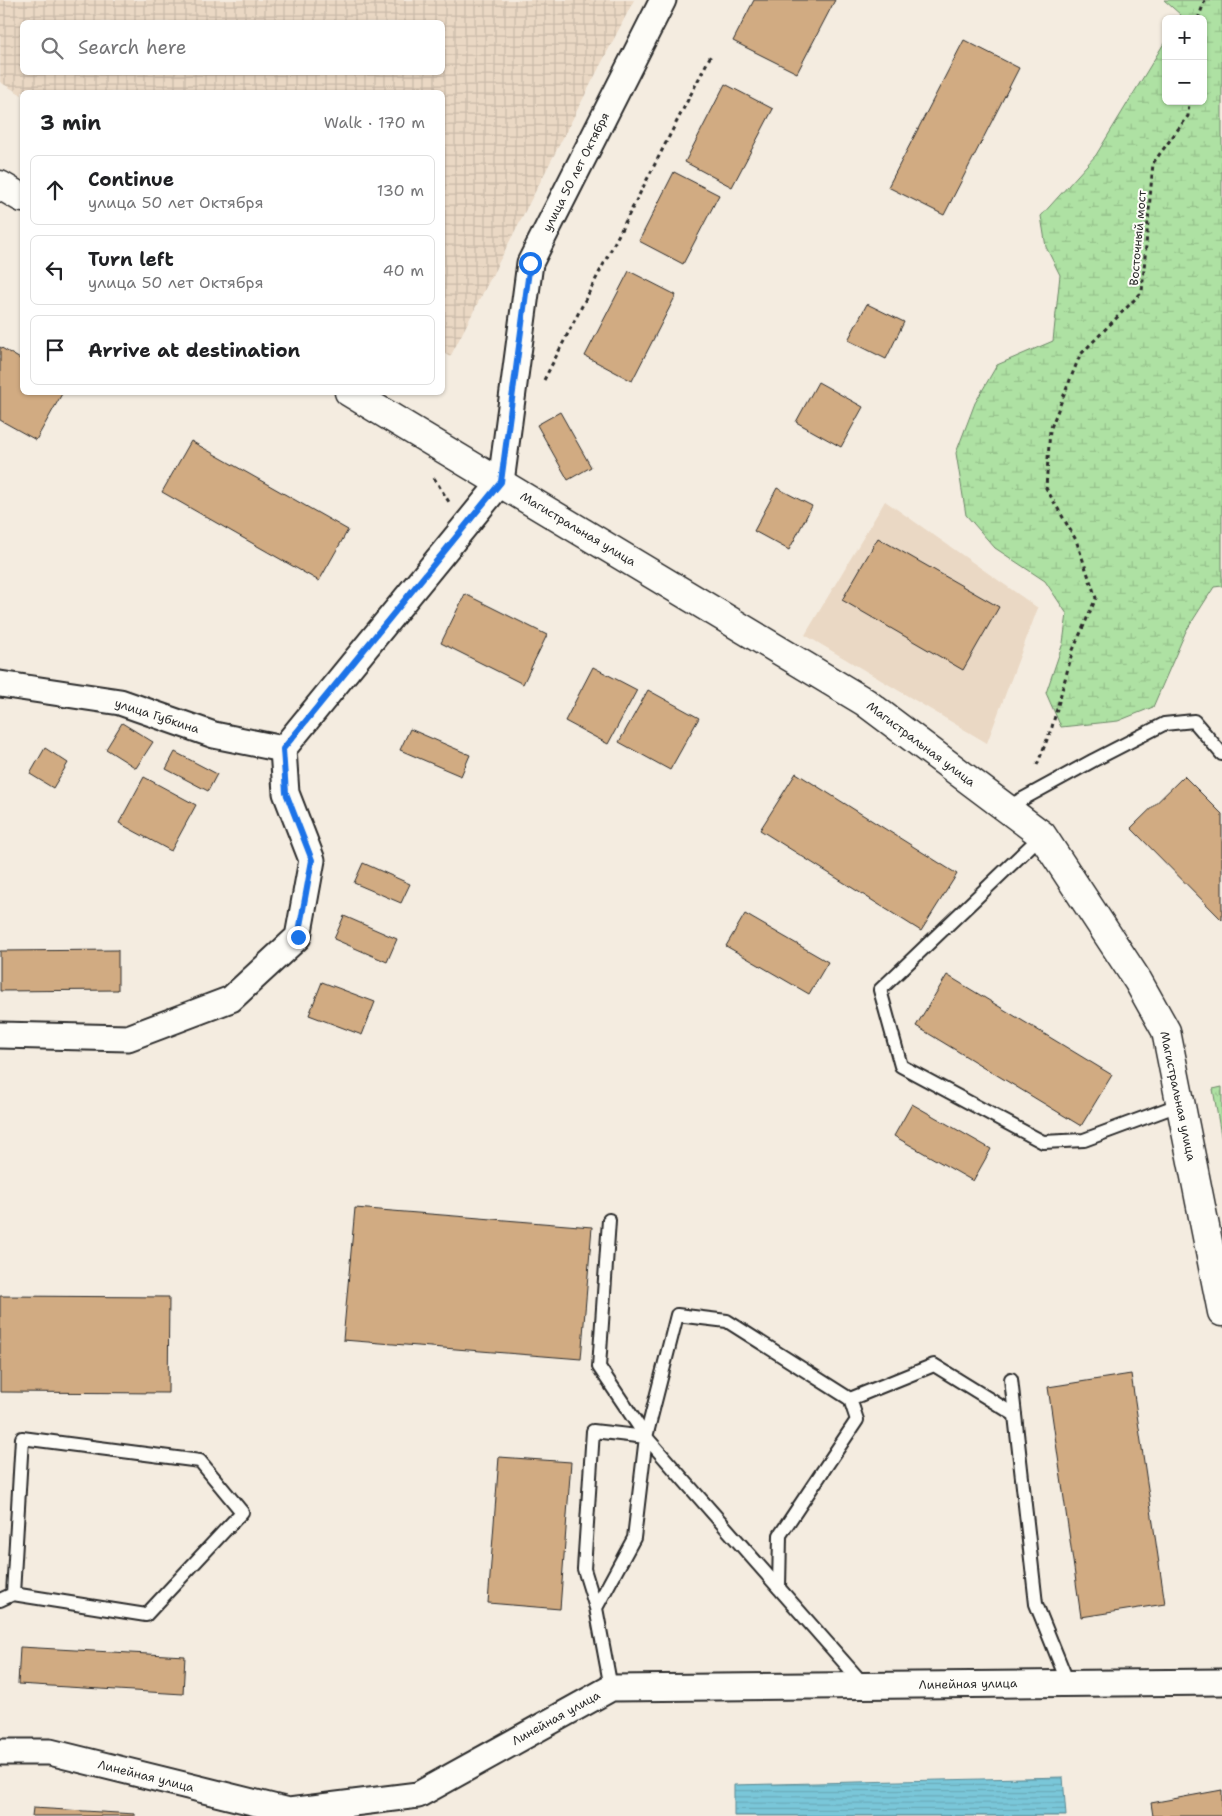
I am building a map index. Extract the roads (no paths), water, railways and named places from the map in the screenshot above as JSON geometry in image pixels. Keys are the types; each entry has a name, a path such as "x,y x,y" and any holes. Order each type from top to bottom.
{"main road":[{"path":"0,184 20,197"},
{"name":"Магистральная улица","path":"354,395 865,702 1016,802 1042,835 1138,981 1166,1031 1222,1312"}],"street":[{"name":"улица 50 лет Октября","path":"501,482 530,263 663,0"},
{"path":"0,1035 128,1038 231,999 298,937 312,860 286,793 283,749 501,482"},
{"name":"улица Губкина","path":"0,684 120,702 214,735 283,749"},
{"name":"Линейная улица","path":"0,1752 50,1752 289,1811 418,1795 611,1688 1222,1682"}],"lane":[{"path":"1016,802 1164,724 1194,721 1222,754"},
{"path":"1042,835 880,990 901,1066 1043,1142 1084,1140 1181,1104"},
{"path":"609,1220 599,1367 646,1437 864,1686"},
{"path":"596,1608 634,1538 646,1437 677,1315 727,1321 850,1400 858,1420 780,1535 779,1588"},
{"path":"850,1400 934,1366 1015,1416"},
{"path":"1011,1379 1036,1604 1068,1683"},
{"path":"611,1688 596,1608 584,1569 593,1431 646,1437"},
{"path":"0,1600 13,1594 146,1615 242,1512 200,1461 22,1438 13,1594"}],"water":[{"path":"1063,1777 1066,1816 734,1816 734,1785"}]}
